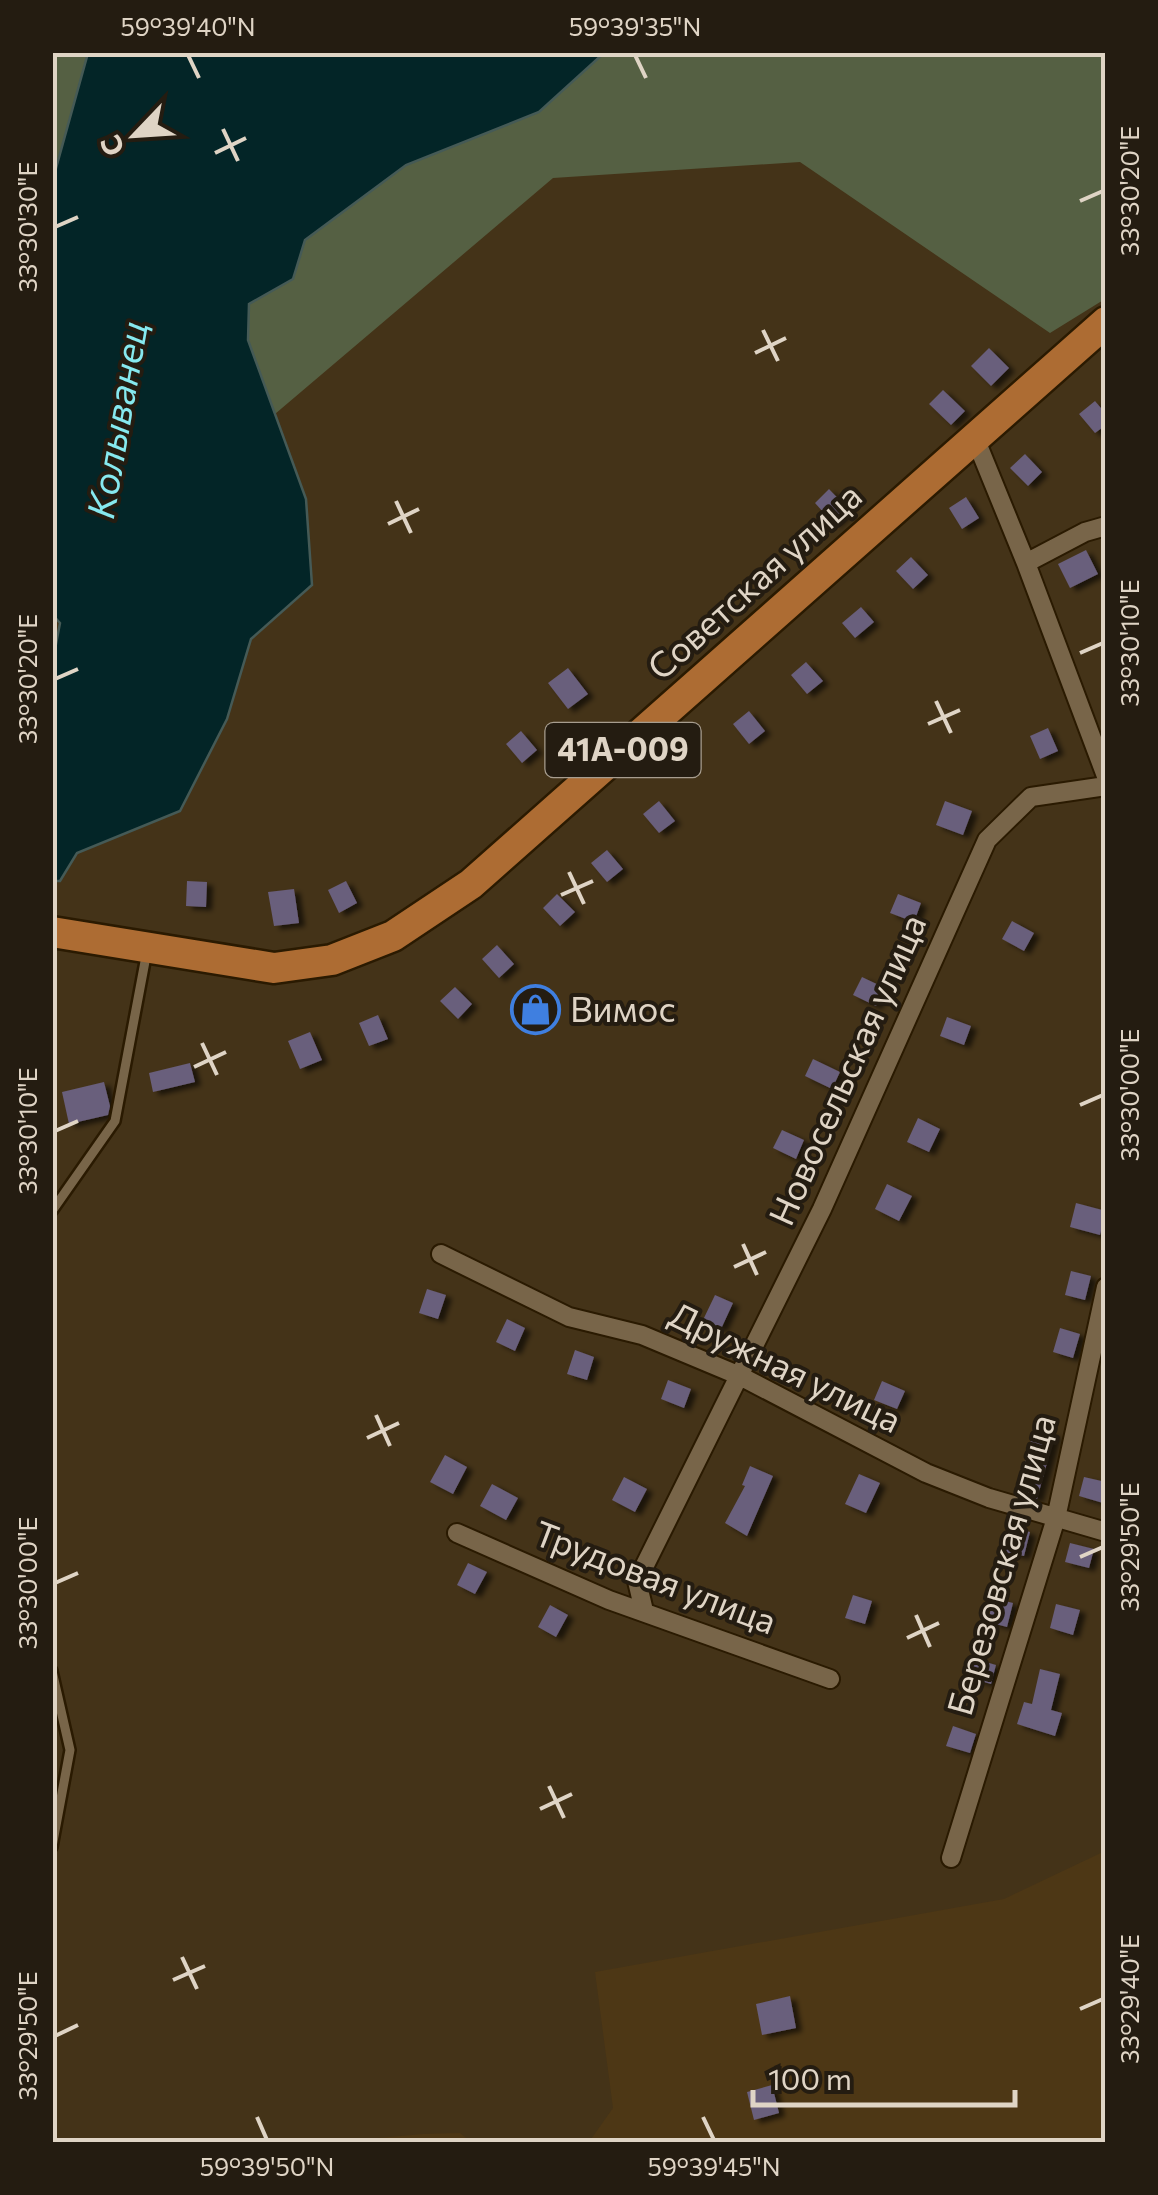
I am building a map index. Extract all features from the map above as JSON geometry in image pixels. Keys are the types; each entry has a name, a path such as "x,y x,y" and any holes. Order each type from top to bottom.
{"main road":[{"name":"Советская улица","path":"52,932 274,968 332,960 392,936 471,884 1106,322"}],"street":[{"path":"975,438 1106,776"},
{"path":"1026,563 1085,532 1106,526"},
{"name":"Новосельская улица","path":"644,1611 637,1581 822,1209 987,840 1031,797 1106,786"},
{"name":"Дружная улица","path":"441,1254 569,1317 642,1335 740,1376 926,1473 989,1498 1106,1532"},
{"name":"Березовская улица","path":"951,1858 1056,1518 1106,1287"},
{"name":"Трудовая улица","path":"457,1533 609,1600 830,1679"}],"lane":[{"path":"52,1211 115,1121 147,948"},
{"path":"52,1671 70,1750 52,1847"}],"shaded area":[{"path":"1105,1851 1105,2142 589,2142 613,2108 595,1972 1004,1899"},
{"path":"460,2133 471,2142 333,2142 423,2134"}],"green space":[{"path":"53,53 88,53 53,179"},
{"path":"604,53 1105,53 1105,299 1050,333 800,162 553,178 275,414 247,340 248,304 293,279 305,240 406,165 539,112"}],"water":[{"name":"Колыванец","path":"88,53 604,53 539,112 406,165 305,240 293,279 249,304 248,340 306,499 312,585 251,639 227,719 180,811 77,853 60,881 53,881 52,665 60,623 52,614 53,179"}],"building":[{"path":"989,348 1009,368 991,386 971,366"},
{"path":"943,390 965,411 951,425 929,404"},
{"path":"1095,401 1106,414 1106,425 1095,433 1079,414"},
{"path":"1025,454 1042,472 1028,486 1010,468"},
{"path":"829,489 849,510 834,524 815,503"},
{"path":"966,497 979,518 962,529 949,508"},
{"path":"1086,550 1098,574 1070,588 1058,564"},
{"path":"911,557 928,575 913,589 896,571"},
{"path":"861,607 874,622 855,638 842,623"},
{"path":"806,662 823,681 807,694 791,675"},
{"path":"568,668 588,694 568,709 548,683"},
{"path":"749,711 765,731 749,744 733,724"},
{"path":"1048,728 1058,751 1040,759 1030,736"},
{"path":"521,731 537,750 522,763 506,744"},
{"path":"659,801 675,821 659,833 643,814"},
{"path":"945,801 972,811 963,835 936,825"},
{"path":"607,850 623,869 607,882 591,863"},
{"path":"187,881 207,882 206,907 186,906"},
{"path":"346,881 357,903 339,913 328,890"},
{"path":"294,889 299,923 274,926 268,892"},
{"path":"557,894 575,912 560,926 543,908"},
{"path":"898,894 921,903 914,922 890,913"},
{"path":"1012,921 1034,933 1024,951 1002,939"},
{"path":"497,945 514,964 499,978 482,959"},
{"path":"862,977 885,988 876,1006 853,995"},
{"path":"455,987 472,1004 458,1019 440,1001"},
{"path":"378,1015 388,1039 369,1046 359,1023"},
{"path":"947,1017 971,1026 964,1045 940,1036"},
{"path":"310,1032 322,1060 300,1069 288,1041"},
{"path":"813,1059 840,1072 832,1089 805,1076"},
{"path":"190,1063 195,1082 153,1092 149,1073"},
{"path":"104,1082 110,1106 108,1115 69,1124 62,1092"},
{"path":"918,1118 940,1129 929,1152 907,1142"},
{"path":"782,1130 804,1140 796,1159 773,1148"},
{"path":"887,1184 912,1196 899,1221 875,1209"},
{"path":"1076,1203 1106,1211 1100,1235 1070,1227"},
{"path":"1071,1271 1091,1276 1085,1300 1065,1295"},
{"path":"427,1289 446,1295 438,1319 419,1313"},
{"path":"715,1295 733,1303 721,1329 703,1320"},
{"path":"507,1319 525,1328 515,1351 496,1342"},
{"path":"1060,1328 1080,1334 1073,1358 1053,1352"},
{"path":"575,1350 594,1357 587,1380 567,1374"},
{"path":"668,1380 691,1389 684,1408 661,1399"},
{"path":"882,1381 905,1391 897,1409 874,1400"},
{"path":"1034,1429 1055,1434 1037,1499 1017,1493"},
{"path":"445,1455 467,1467 453,1494 430,1482"},
{"path":"750,1466 773,1476 747,1536 725,1523 745,1486 742,1485"},
{"path":"859,1474 880,1483 866,1513 845,1504"},
{"path":"624,1477 647,1489 635,1512 612,1500"},
{"path":"1084,1477 1106,1482 1103,1503 1079,1496"},
{"path":"492,1484 518,1498 506,1520 480,1506"},
{"path":"1010,1527 1030,1532 1024,1556 1004,1552"},
{"path":"1070,1543 1094,1549 1089,1568 1065,1562"},
{"path":"468,1563 487,1572 475,1594 457,1585"},
{"path":"853,1595 872,1601 865,1624 845,1618"},
{"path":"993,1598 1013,1603 1007,1627 988,1622"},
{"path":"1056,1604 1080,1610 1073,1635 1050,1628"},
{"path":"550,1605 568,1615 556,1637 538,1627"},
{"path":"972,1658 996,1665 991,1684 967,1677"},
{"path":"1040,1669 1060,1674 1051,1710 1062,1713 1055,1736 1017,1724 1024,1702 1032,1704"},
{"path":"953,1726 976,1734 970,1753 946,1746"},
{"path":"790,1996 796,2028 762,2035 756,2004"},
{"path":"772,2085 779,2113 754,2120 747,2092"}],"place":[{"name":"Вимос","path":"535,1010"}]}
